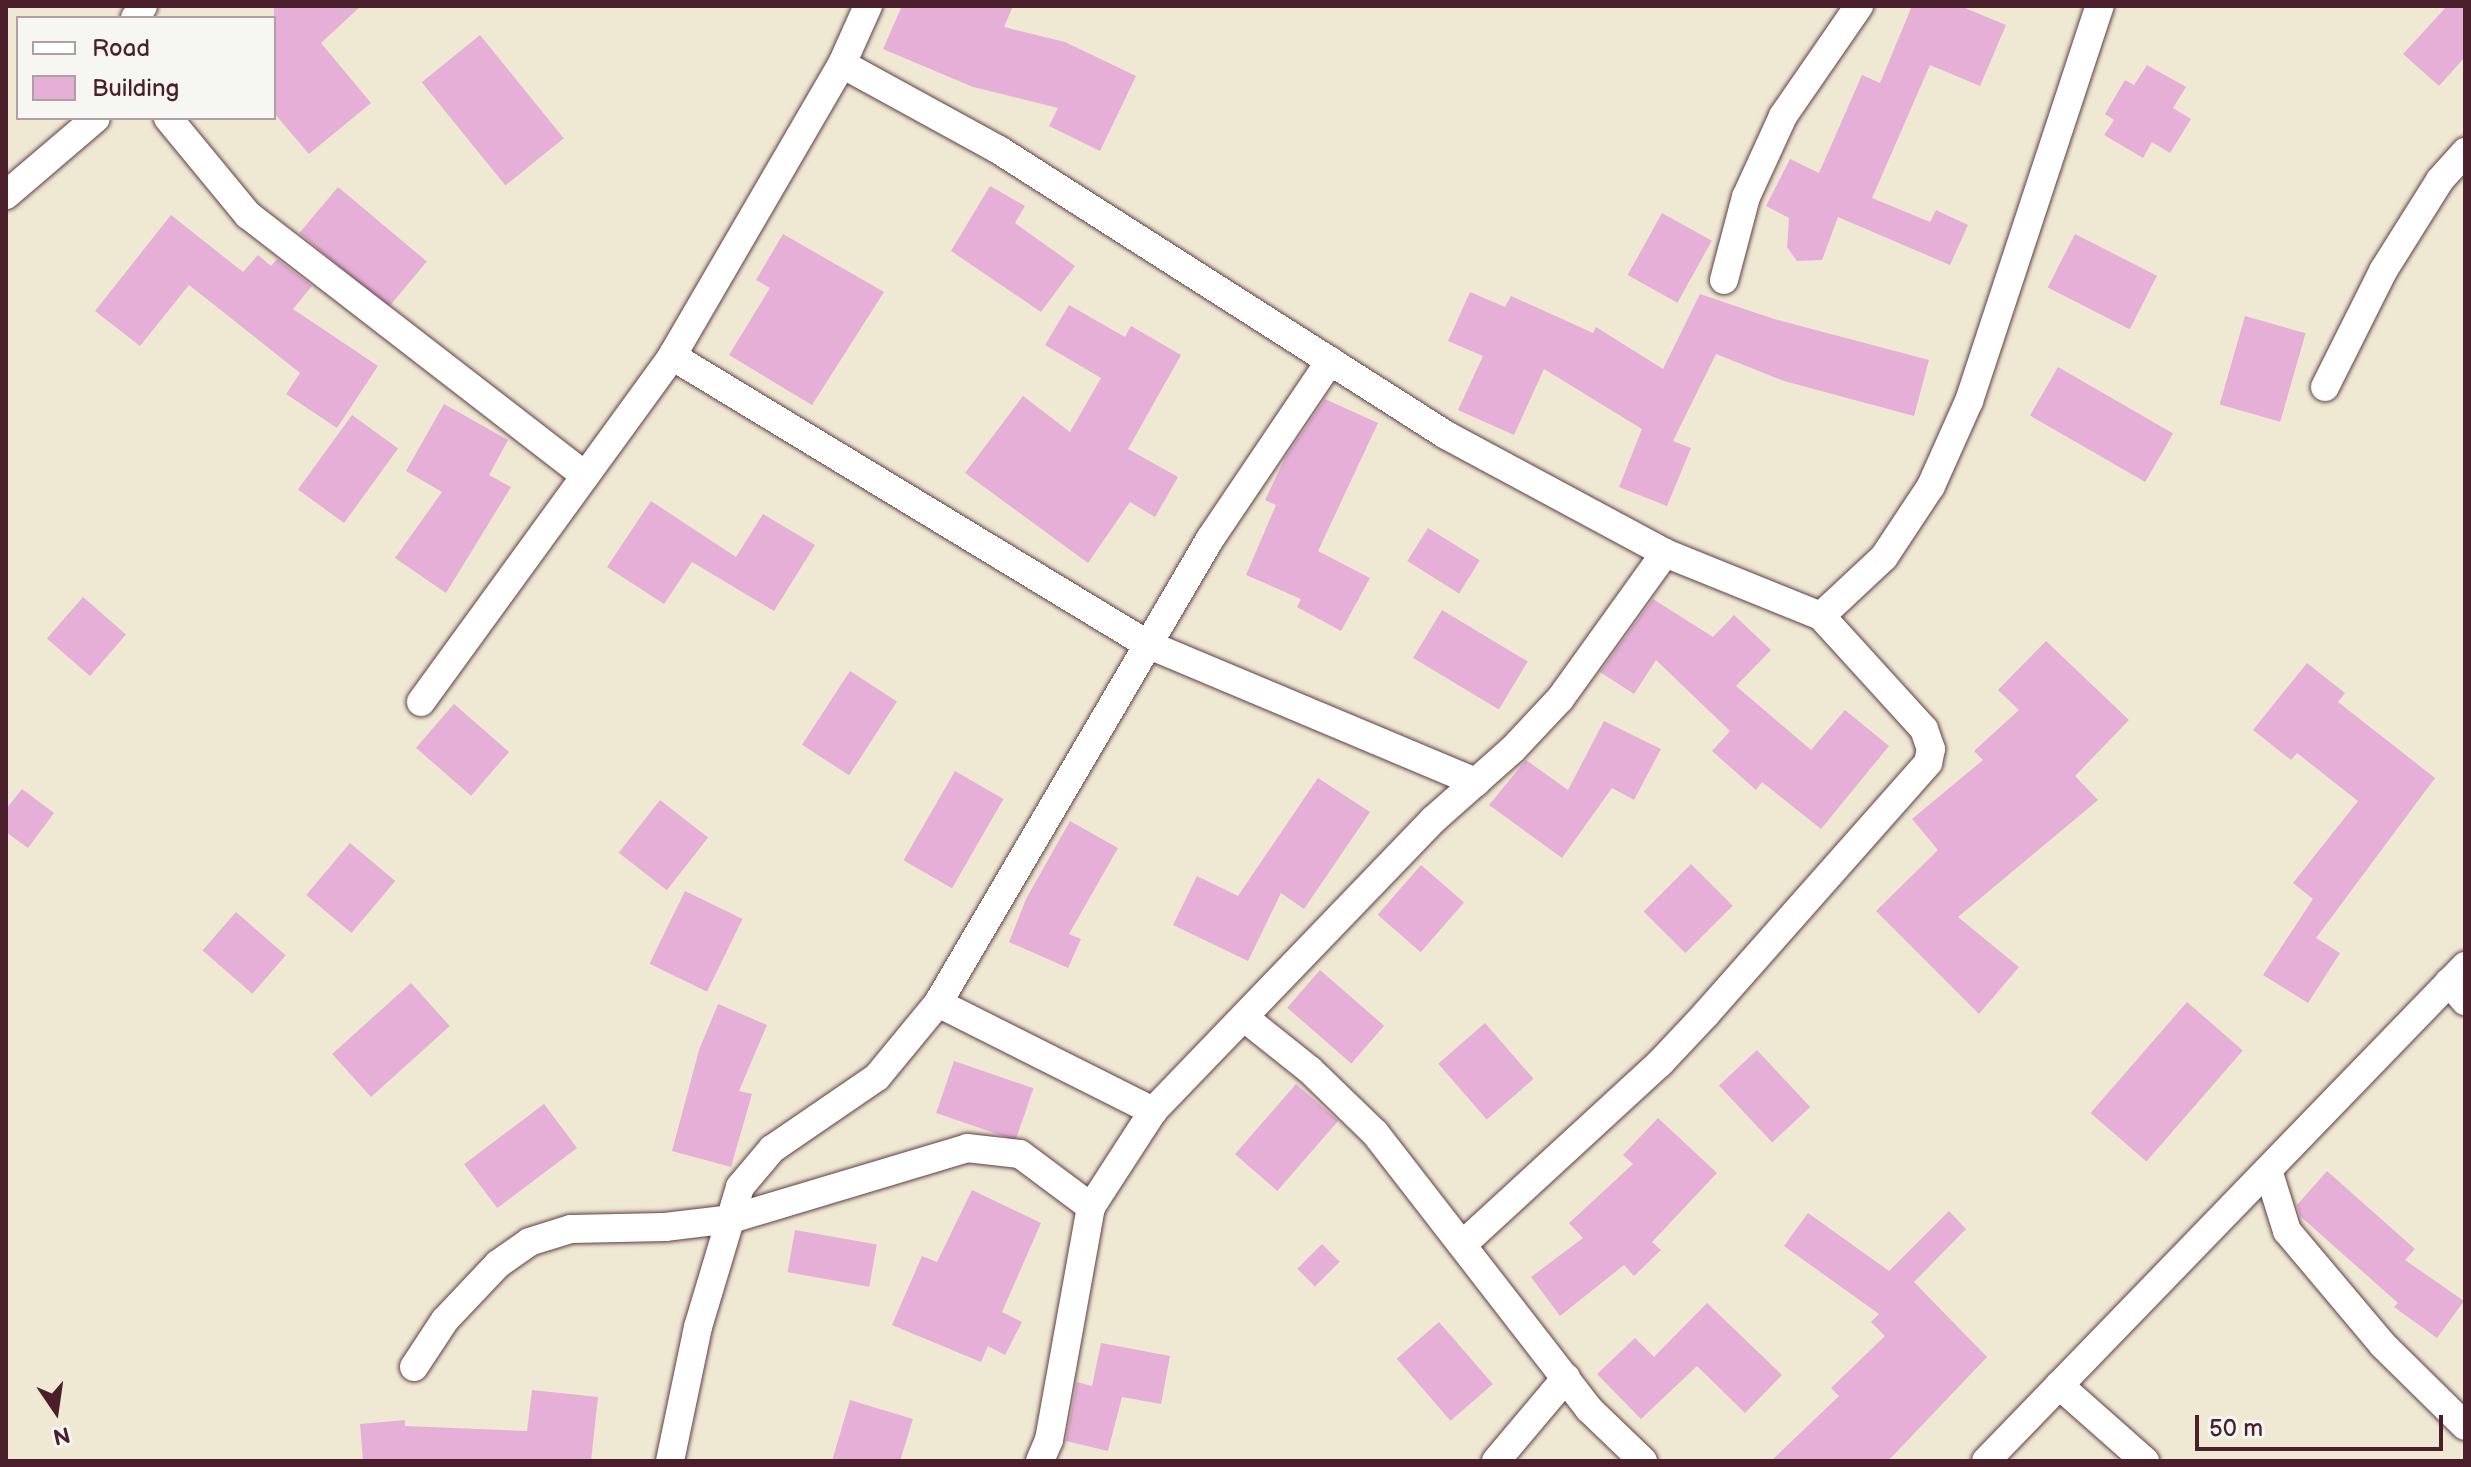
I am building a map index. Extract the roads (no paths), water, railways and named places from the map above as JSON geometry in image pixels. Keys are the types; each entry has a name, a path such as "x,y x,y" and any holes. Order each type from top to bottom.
{"street":[{"path":"421,702 672,356 842,64 868,6"},
{"path":"1724,280 1746,197 1783,116 1859,6"},
{"path":"1821,616 1884,557 1931,486 1969,401 2100,6"},
{"path":"842,64 999,150 1446,435 1665,553 1821,616 1924,729 1931,749 1928,763 1660,1063 1465,1242"},
{"path":"6,195 94,120"},
{"path":"170,120 248,215 585,475"},
{"path":"2325,387 2383,271 2440,180 2465,152"},
{"path":"672,356 1147,644 1476,782"},
{"path":"670,1461 698,1327 740,1187 754,1166 877,1077 938,1003 1210,539 1330,361"},
{"path":"1040,1461 1049,1440 1091,1207 1153,1111 1560,699 1665,553"},
{"path":"1986,1461 2268,1170 2460,983"},
{"path":"938,1003 1153,1111"},
{"path":"1246,1019 1310,1070 1375,1133 1465,1242 1566,1378 1643,1461"},
{"path":"414,1367 445,1320 498,1264 529,1242 571,1229 665,1227 731,1219 967,1148 1020,1154 1091,1207"},
{"path":"2268,1170 2287,1231 2383,1345 2465,1426"},
{"path":"1496,1461 1566,1378"},
{"path":"2059,1385 2145,1461"}]}
